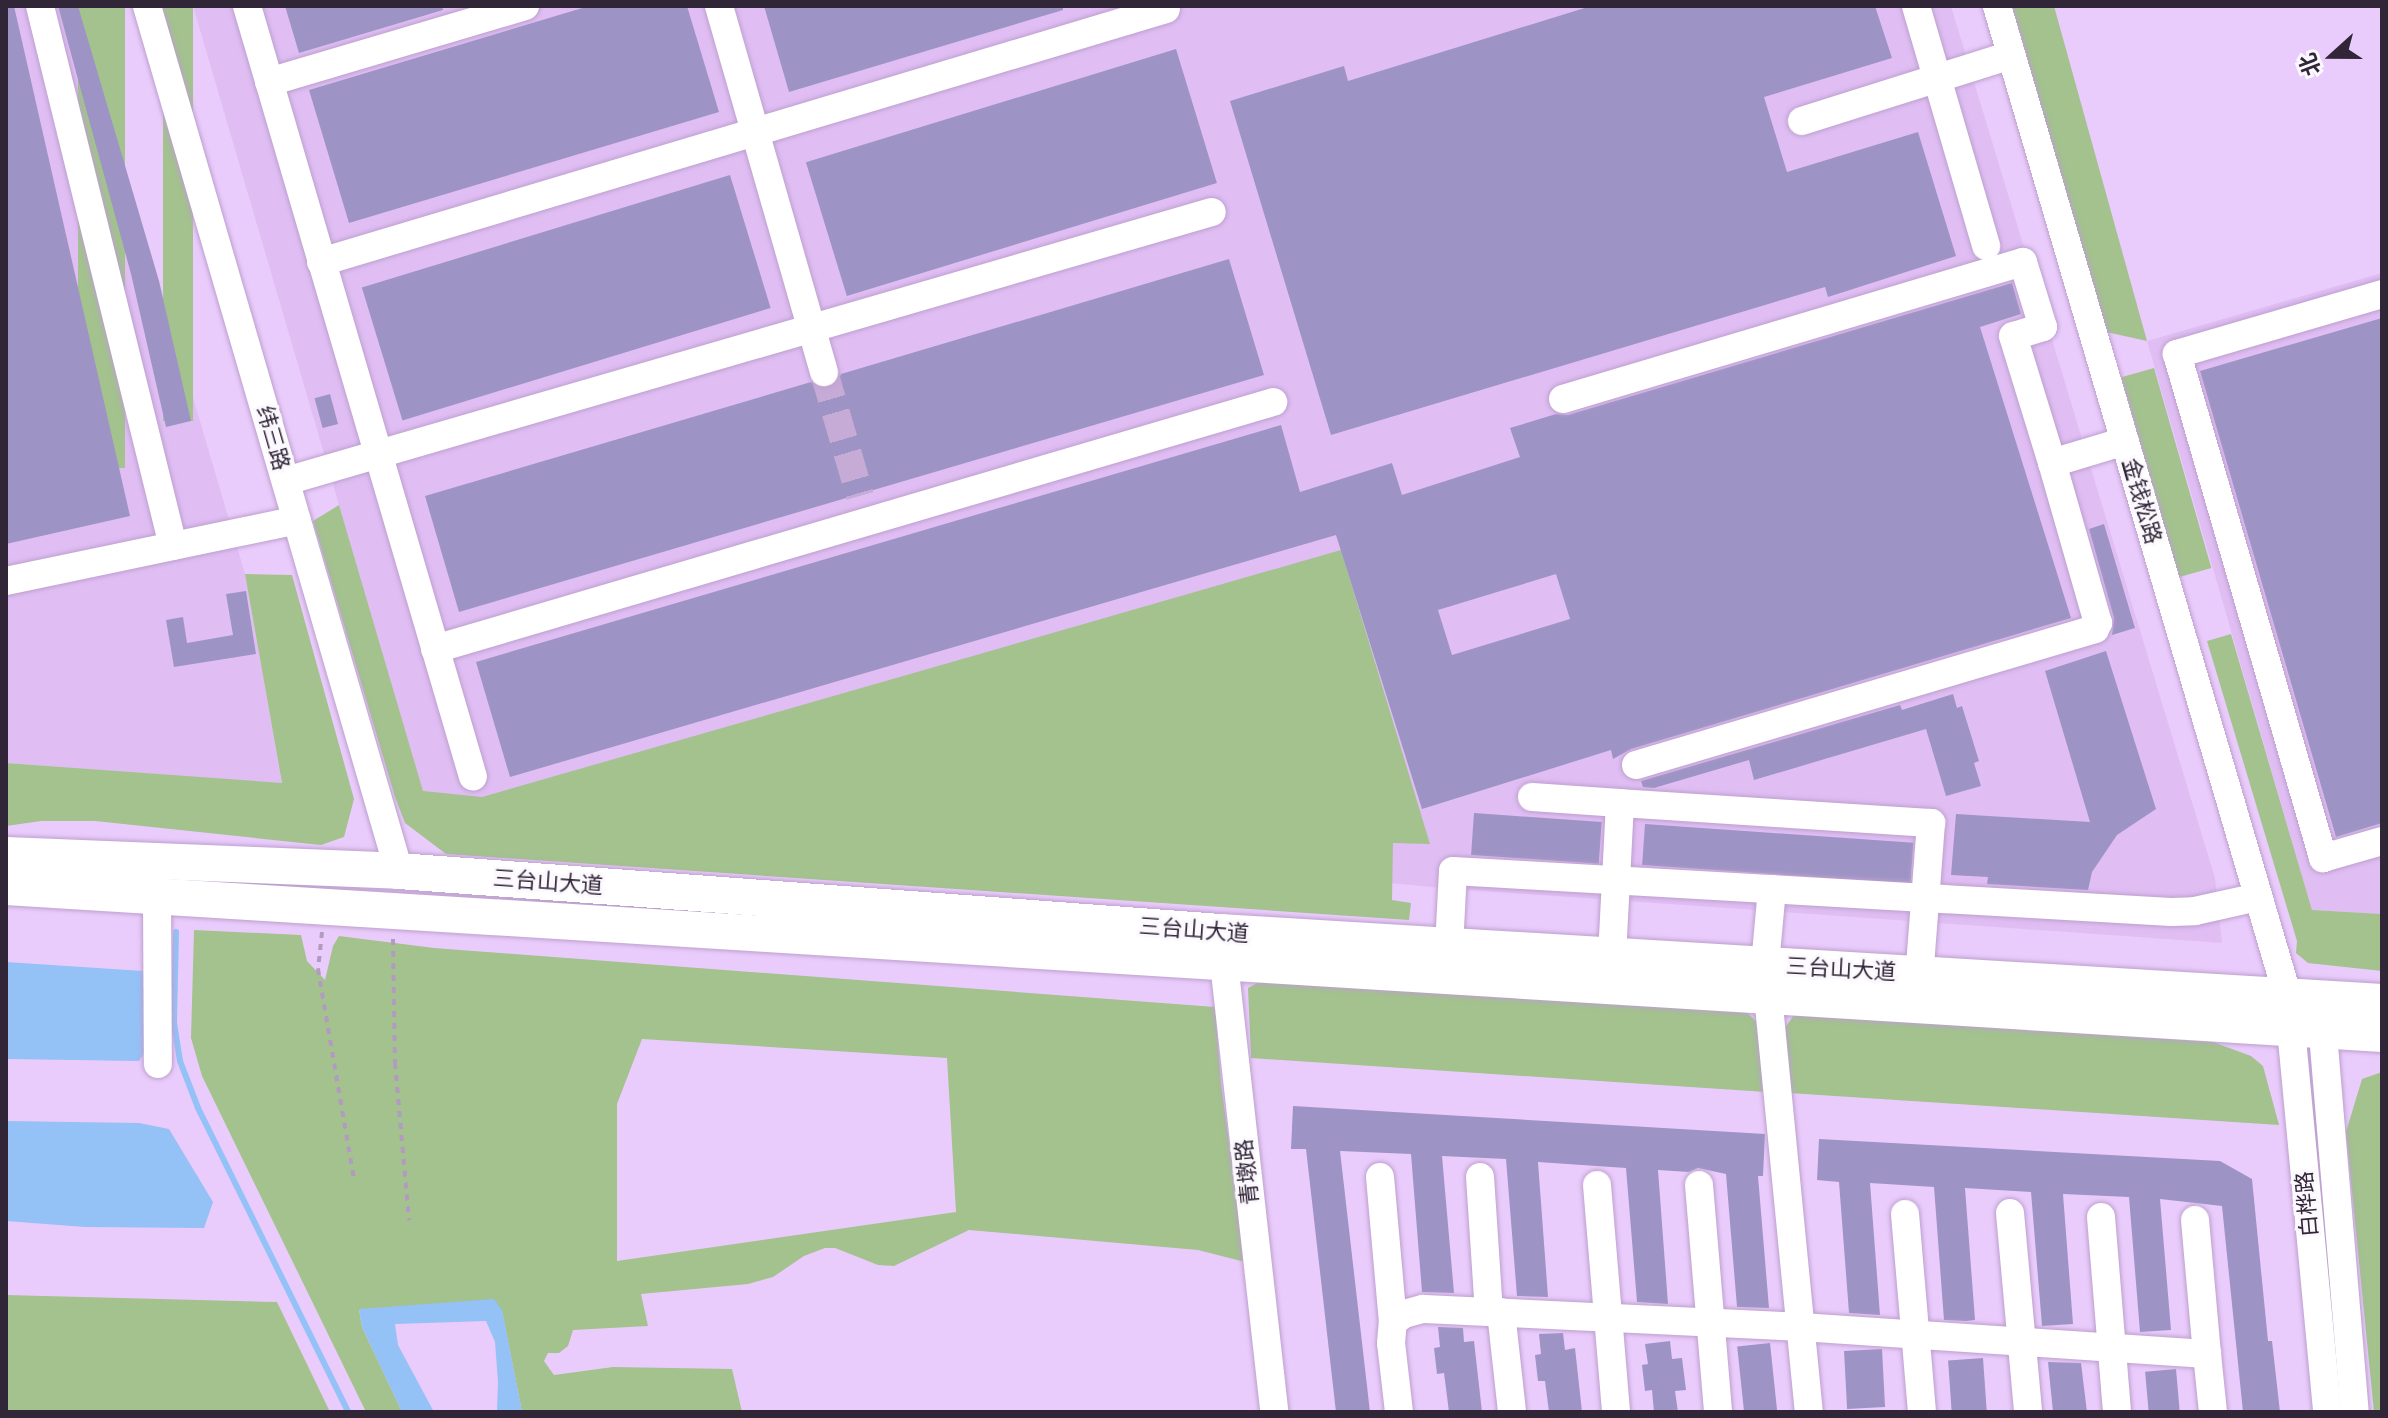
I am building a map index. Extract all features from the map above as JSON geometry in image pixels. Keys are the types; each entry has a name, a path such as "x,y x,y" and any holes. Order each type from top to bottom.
{"main road":[{"name":"三台山大道","path":"6,855 399,871 1222,948"},
{"name":"三台山大道","path":"6,887 393,913 1222,948 1919,990 2305,1014 2382,1034"},
{"name":"三台山大道","path":"2305,1014 2382,1002"}],"street":[{"path":"40,6 173,546"},
{"name":"纬三路","path":"147,6 399,871"},
{"path":"247,6 473,777"},
{"path":"269,82 525,6"},
{"path":"719,6 824,372"},
{"path":"1916,6 1986,246"},
{"name":"金钱松路","path":"1997,6 2258,897 2305,1014"},
{"path":"321,262 1166,9"},
{"path":"1802,121 2011,55"},
{"path":"286,481 379,457 1212,212"},
{"path":"1563,399 2023,262 2043,327 2013,336 2098,623 2095,629 1636,765"},
{"path":"2382,294 2177,354 2323,858 2382,841"},
{"path":"435,649 864,509 1273,402"},
{"path":"2052,463 2125,441"},
{"path":"6,581 297,520"},
{"path":"1532,797 1931,823 1919,990"},
{"path":"1611,972 1620,803"},
{"path":"1448,962 1453,871 2171,912 2195,911 2258,897"},
{"path":"1772,889 1766,981 1809,1412"},
{"path":"157,898 158,1064"},
{"name":"青墩路","path":"1222,948 1274,1412"},
{"name":"白桦路","path":"2305,1014 2327,1412"},
{"name":"白桦路","path":"2305,1014 2355,1412"},
{"path":"1380,1177 1393,1322 1391,1343 1399,1412"},
{"path":"1480,1177 1495,1312 1512,1412"},
{"path":"1597,1185 1616,1412"},
{"path":"1699,1185 1718,1412"},
{"path":"2010,1213 2028,1412"},
{"path":"1905,1214 1922,1412"},
{"path":"2101,1217 2117,1412"},
{"path":"2195,1220 2213,1412"},
{"path":"1393,1322 1404,1314 1423,1309 1800,1327 2207,1354"}],"path":[{"path":"325,909 318,969 354,1179"},
{"path":"393,913 395,1063 409,1220"}],"shaded area":[{"path":"6,6 78,6 245,574 282,784 6,763"},
{"path":"193,6 1951,6 2215,878 2222,943 1442,888 423,792"},
{"path":"2382,273 2382,914 2312,910 2147,341"}],"green space":[{"path":"78,6 125,6 125,468 78,468"},
{"path":"163,6 193,6 193,421 163,421"},
{"path":"2012,6 2054,6 2147,341 2106,332"},
{"path":"2154,368 2211,568 2179,577 2121,377"},
{"path":"339,505 423,791 482,797 1341,550 1430,844 1393,843 1392,900 1411,903 1409,920 446,854 405,823 395,797 313,521"},
{"path":"245,574 292,575 354,799 344,837 321,845 95,821 41,821 6,826 6,763 282,783"},
{"path":"2231,634 2312,910 2382,914 2382,971 2308,963 2296,953 2297,941 2207,641"},
{"path":"194,930 301,935 307,961 325,980 333,946 339,936 434,948 1215,1007 1221,1083 1245,1262 1198,1250 969,1230 894,1266 878,1265 835,1248 825,1248 804,1256 773,1277 748,1284 641,1294 648,1326 573,1330 568,1346 559,1353 548,1353 544,1361 554,1375 613,1367 732,1369 742,1412 522,1412 502,1311 359,1309 362,1327 402,1412 366,1412 202,1076 191,1038","holes":["642,1039 947,1058 956,1212 617,1261 617,1104"]},
{"path":"1261,981 1741,1007 1756,1021 1766,1092 1251,1058 1248,988"},
{"path":"1794,1015 2213,1042 2251,1056 2263,1066 2279,1125 1789,1093 1782,1032"},
{"path":"2382,1072 2382,1412 2374,1412 2346,1132 2362,1079"},
{"path":"6,1295 277,1302 330,1412 6,1412"}],"water":[{"path":"6,962 143,971 153,988 151,1042 139,1061 6,1059"},
{"path":"6,1121 139,1123 169,1129 213,1202 204,1228 85,1227 6,1221"},
{"path":"494,1299 502,1310 522,1412 486,1412 497,1410 498,1382 495,1342 486,1321 395,1324 398,1345 434,1412 402,1412 362,1327 359,1309"}],"building":[{"path":"6,6 14,6 130,516 6,544"},
{"path":"58,6 78,6 159,281 191,421 166,427 131,274"},
{"path":"285,6 442,6 443,10 299,53"},
{"path":"589,6 687,6 719,112 349,223 309,90"},
{"path":"764,6 1063,6 1063,10 789,92"},
{"path":"1591,6 1875,6 1892,58 1764,97 1787,172 1918,132 1956,256 1828,297 1825,287 1331,435 1230,101 1344,66 1348,81"},
{"path":"1176,49 1217,183 847,296 806,162"},
{"path":"730,175 771,308 402,420 362,288"},
{"path":"1229,259 1264,375 459,612 425,496 811,382 828,388 837,383 841,374"},
{"path":"2012,283 2021,314 1980,327 2071,618 1631,749 1613,759 1611,750 1422,809 1336,535 510,777 476,662 1281,425 1300,492 1392,463 1402,495 1520,457 1510,428 1556,414 1568,415","holes":["1556,574 1570,619 1452,655 1438,610"]},
{"path":"2382,318 2382,823 2336,837 2200,371"},
{"path":"330,394 338,424 323,428 315,398"},
{"path":"2104,524 2135,628 2112,635 2114,618 2089,529"},
{"path":"246,591 256,654 174,667 166,620 183,617 187,643 233,635 226,594"},
{"path":"2106,651 2156,809 2117,835 2092,872 2088,890 1987,884 1988,877 1951,875 1956,814 2090,822 2045,671"},
{"path":"1953,694 1957,708 1962,706 1979,761 1974,763 1981,786 1946,796 1926,729 1754,780 1749,760 1654,788 1643,787 1641,781 1900,705 1902,710"},
{"path":"1474,813 1602,822 1599,864 1471,855"},
{"path":"1645,824 1913,843 1910,884 1642,865"},
{"path":"1293,1106 1765,1134 1763,1176 1758,1176 1769,1308 1737,1307 1726,1174 1698,1168 1689,1172 1658,1170 1668,1304 1637,1302 1626,1168 1538,1162 1548,1297 1517,1296 1506,1159 1442,1156 1454,1293 1422,1292 1411,1154 1340,1151 1370,1412 1336,1412 1306,1149 1291,1149"},
{"path":"1819,1139 2220,1161 2252,1179 2268,1341 2272,1341 2280,1412 2243,1412 2222,1206 2160,1199 2171,1330 2140,1332 2129,1197 2063,1194 2073,1324 2042,1326 2031,1192 1965,1188 1975,1320 1944,1320 1934,1187 1870,1183 1880,1315 1849,1313 1839,1182 1817,1180"},
{"path":"1438,1327 1463,1328 1464,1342 1474,1341 1482,1412 1449,1412 1444,1373 1437,1374 1434,1348 1440,1347"},
{"path":"1563,1333 1565,1350 1575,1348 1582,1412 1549,1412 1545,1381 1538,1381 1535,1355 1541,1354 1539,1334"},
{"path":"1670,1341 1672,1359 1682,1358 1686,1390 1675,1391 1678,1412 1654,1412 1652,1390 1645,1391 1642,1365 1648,1364 1645,1344"},
{"path":"1770,1343 1777,1412 1744,1412 1737,1346"},
{"path":"1882,1349 1885,1407 1847,1409 1844,1351"},
{"path":"1983,1358 1987,1412 1952,1412 1948,1360"},
{"path":"2048,1362 2081,1363 2087,1412 2053,1412"},
{"path":"2176,1369 2180,1412 2149,1412 2145,1372"}],"waterway":[{"path":"176,932 174,1023 180,1061 198,1108 348,1412"}],"tunnel":[{"path":"824,372 860,496"}]}
